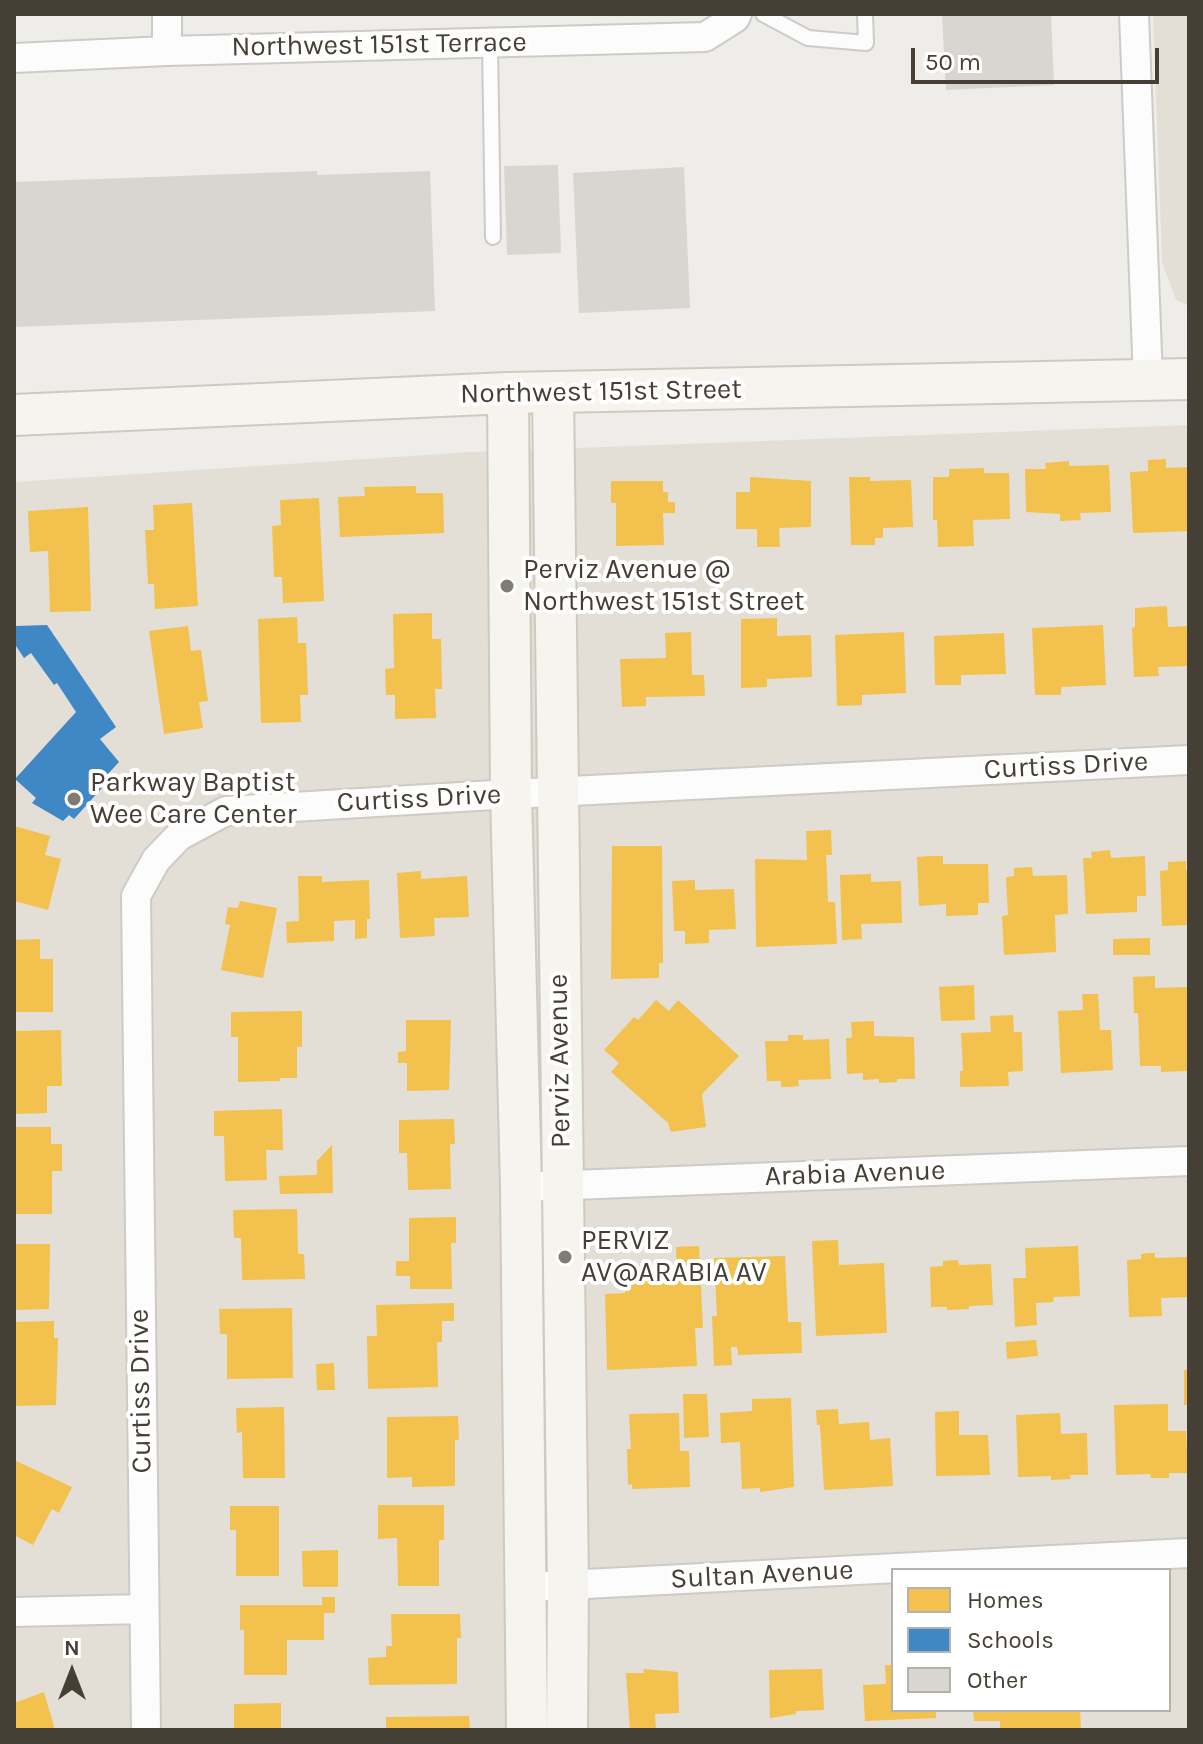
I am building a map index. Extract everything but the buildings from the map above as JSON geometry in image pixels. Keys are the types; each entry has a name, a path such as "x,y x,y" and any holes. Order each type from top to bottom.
{"street":[{"path":"167,14 167,51"},
{"name":"Northwest 151st Terrace","path":"14,58 705,37 737,14"},
{"path":"1134,14 1148,380"},
{"name":"Northwest 151st Street","path":"14,415 508,393 1189,379"},
{"name":"Perviz Avenue","path":"553,392 568,1584 567,1730"},
{"name":"Perviz Avenue","path":"508,393 511,794 521,1187 527,1730"},
{"name":"Curtiss Drive","path":"146,1730 136,896 156,860 179,836 226,811 1189,760"},
{"name":"Arabia Avenue","path":"521,1187 1189,1161"},
{"name":"Sultan Avenue","path":"527,1587 1189,1553"},
{"path":"14,1612 143,1609"}],"lane":[{"path":"763,14 808,38 866,43 865,14"},
{"path":"490,43 493,237"}],"shaded area":[{"path":"1153,14 1189,14 1189,306 1176,300 1162,262"},
{"path":"1189,425 1189,1730 14,1730 14,482 471,452"}],"place":[{"name":"Perviz Avenue @ Northwest 151st Street","path":"507,586"},
{"name":"Parkway Baptist Wee Care Center","path":"74,799"},
{"name":"PERVIZ AV@ARABIA AV","path":"565,1257"}]}
